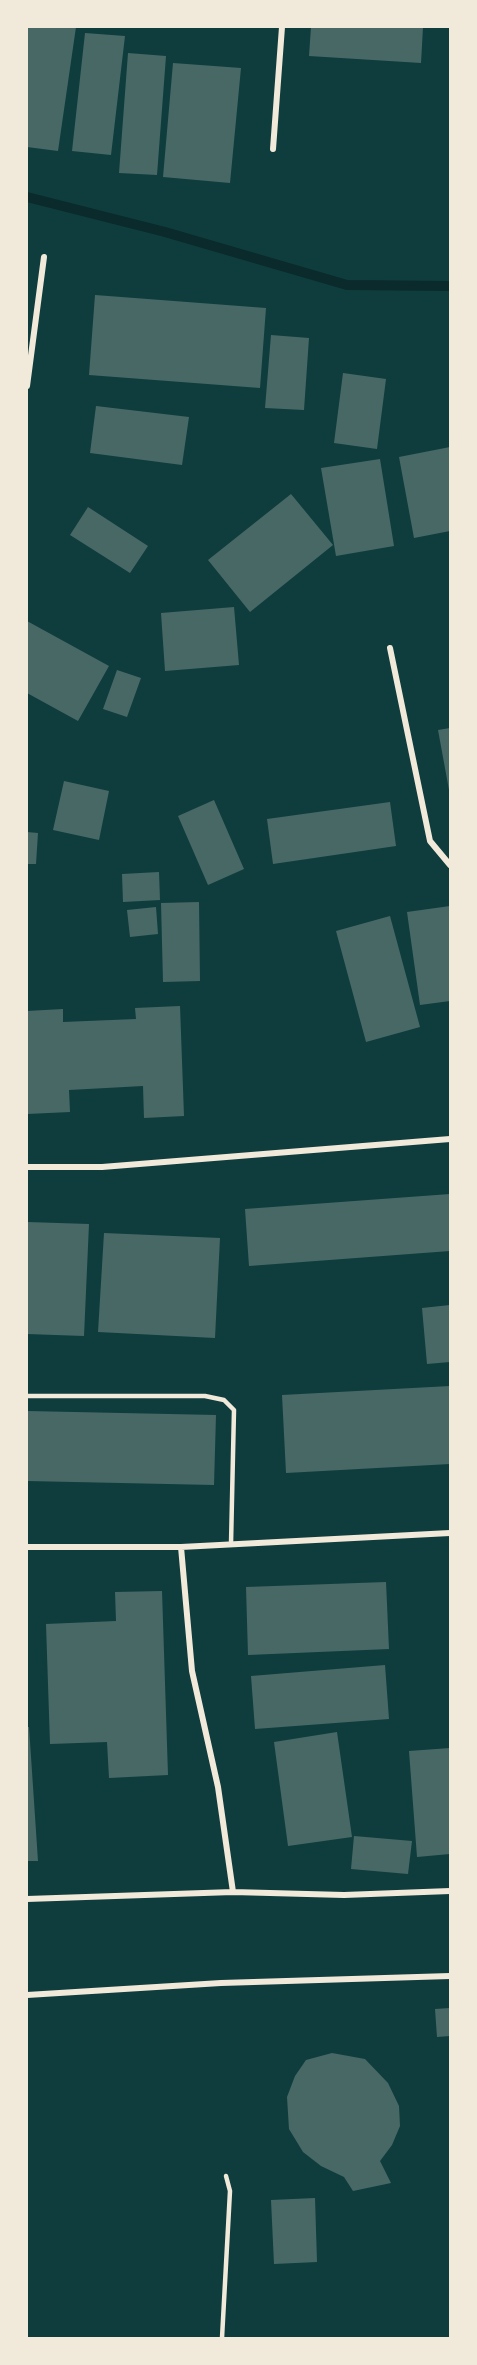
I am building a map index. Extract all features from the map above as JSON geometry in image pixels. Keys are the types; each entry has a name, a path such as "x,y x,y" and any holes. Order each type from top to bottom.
{"street":[{"path":"273,149 282,27"},
{"path":"27,386 44,257"},
{"path":"390,648 430,841 450,865"},
{"path":"27,1167 102,1167 450,1139"},
{"path":"27,1547 182,1547 450,1533"},
{"path":"182,1547 192,1671 218,1787 233,1892"},
{"path":"27,1899 233,1892 344,1894 450,1891"},
{"path":"27,1995 221,1983 450,1976"}],"lane":[{"path":"27,1396 205,1396 224,1400 234,1410 231,1544"},
{"path":"222,2338 230,2191 226,2176"}],"building":[{"path":"27,27 76,27 58,151 27,147"},
{"path":"311,27 423,27 421,63 309,56"},
{"path":"85,33 125,36 111,155 72,151"},
{"path":"128,53 166,56 157,175 119,173"},
{"path":"173,63 241,68 230,183 163,177"},
{"path":"95,295 266,308 260,388 89,375"},
{"path":"271,335 309,338 304,410 265,408"},
{"path":"343,373 386,379 377,449 334,443"},
{"path":"96,406 189,417 182,465 90,453"},
{"path":"450,447 450,531 414,538 399,457"},
{"path":"380,459 394,546 336,556 321,468"},
{"path":"291,494 333,545 250,612 208,560"},
{"path":"88,507 148,546 130,573 70,535"},
{"path":"234,607 239,665 165,671 161,613"},
{"path":"27,621 109,666 78,721 27,693"},
{"path":"117,670 141,678 127,717 103,709"},
{"path":"450,728 450,790 449,790 438,730"},
{"path":"64,781 109,791 99,840 53,830"},
{"path":"214,800 244,869 208,885 178,816"},
{"path":"390,802 396,846 273,864 267,819"},
{"path":"27,832 38,833 36,864 27,864"},
{"path":"159,872 160,900 123,902 122,874"},
{"path":"199,902 200,981 163,982 161,903"},
{"path":"450,906 450,1001 420,1005 407,912"},
{"path":"156,907 158,934 130,937 127,910"},
{"path":"390,916 420,1027 366,1042 336,931"},
{"path":"180,1006 184,1116 144,1118 143,1086 69,1090 70,1112 27,1114 27,1011 63,1009 63,1022 136,1019 135,1008"},
{"path":"450,1194 450,1251 249,1266 245,1209"},
{"path":"27,1222 89,1224 84,1336 27,1334"},
{"path":"104,1233 220,1238 215,1338 98,1332"},
{"path":"450,1305 450,1362 427,1364 422,1308"},
{"path":"450,1386 450,1464 286,1473 282,1395"},
{"path":"27,1411 216,1415 214,1485 27,1481"},
{"path":"386,1582 389,1649 248,1655 246,1587"},
{"path":"162,1591 168,1775 109,1778 107,1742 50,1744 46,1624 116,1621 115,1592"},
{"path":"385,1665 389,1719 255,1729 251,1676"},
{"path":"27,1727 29,1727 38,1861 27,1861"},
{"path":"337,1732 352,1837 288,1846 274,1742"},
{"path":"450,1748 450,1854 417,1857 409,1751"},
{"path":"354,1836 412,1841 408,1874 351,1869"},
{"path":"450,2008 450,2036 437,2037 435,2009"},
{"path":"332,2053 365,2059 388,2083 399,2106 400,2126 392,2145 380,2161 391,2183 353,2191 344,2177 321,2166 303,2152 289,2129 287,2097 295,2076 306,2060"},
{"path":"315,2198 317,2262 274,2264 271,2200"}],"waterway":[{"path":"27,197 165,232 347,285 450,286"}]}
